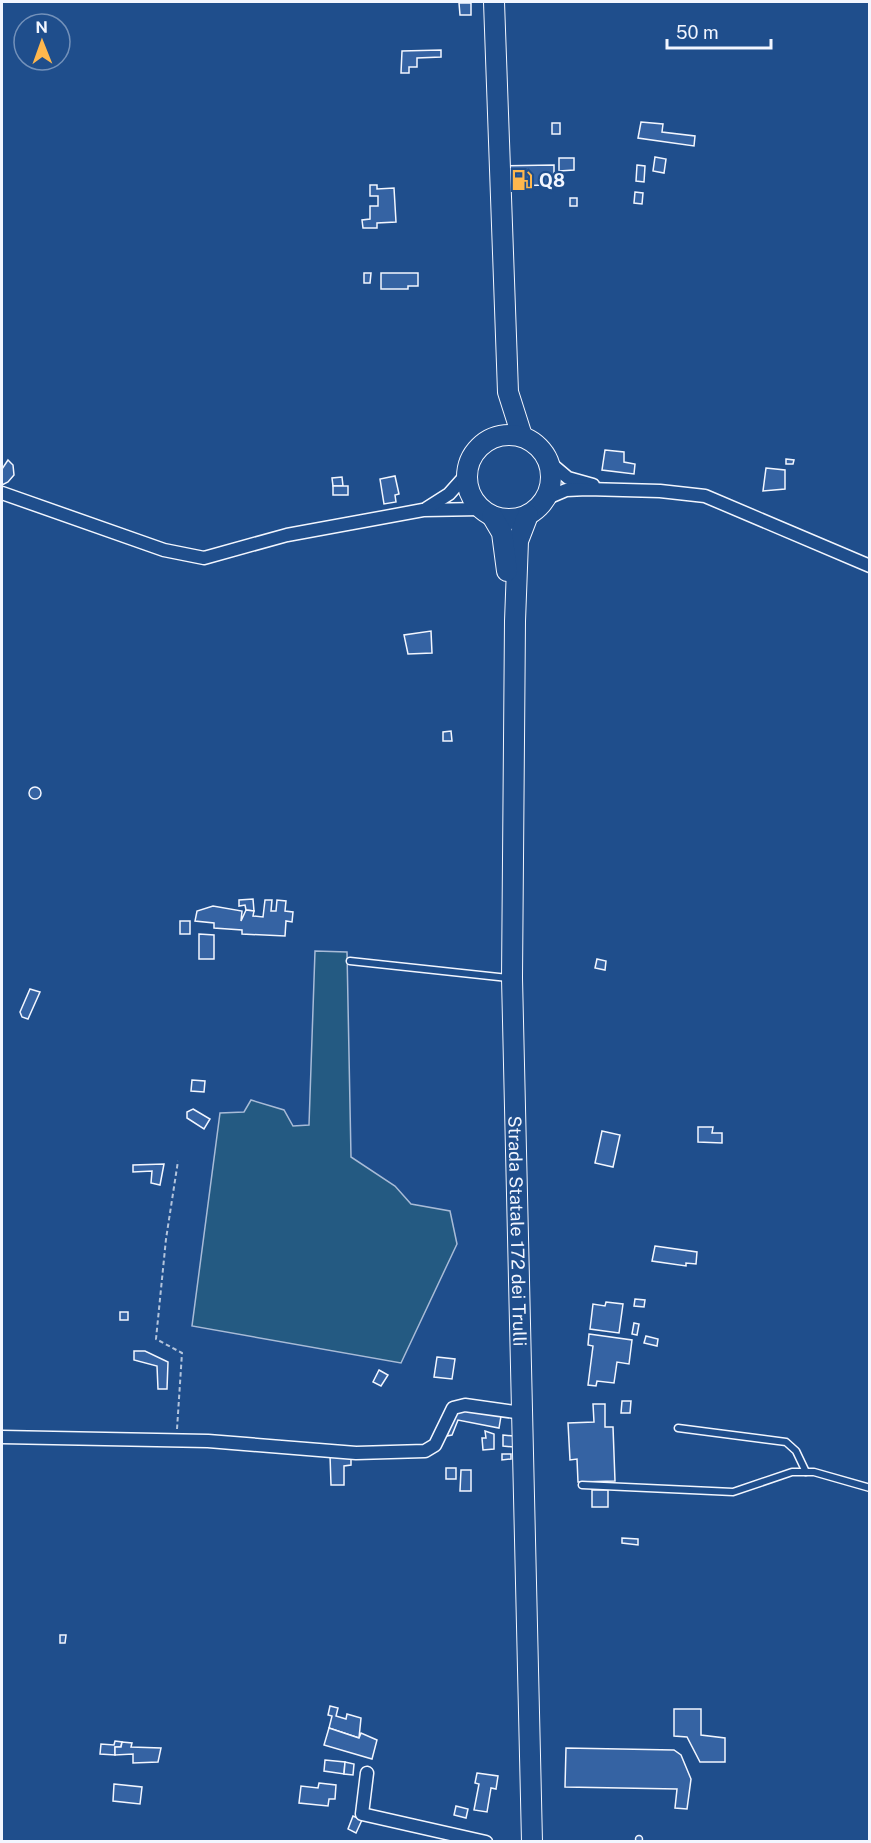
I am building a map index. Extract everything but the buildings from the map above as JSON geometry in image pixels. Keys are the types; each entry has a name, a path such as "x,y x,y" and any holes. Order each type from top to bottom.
{"main road":[{"path":"494,2 508,392 500,426 494,437"},
{"path":"508,392 522,436"},
{"path":"466,475 471,457 477,448 494,437 507,434 522,436 539,447 549,462 550,487 545,499"},
{"name":"Strada Statale 172 dei Trulli","path":"466,475 472,498 487,512 503,540 515,621"},
{"name":"Strada Statale 172 dei Trulli","path":"532,1842 512,978 515,621 518,541 528,515 545,499"},
{"path":"487,512 515,518 528,515"}],"street":[{"path":"549,462 568,478 609,489"},
{"path":"423,510 449,494 466,475"},
{"path":"545,499 566,490 609,489 705,496 870,566"},
{"path":"2,492 164,550 196,558 204,558 287,535 423,510 487,512"},
{"path":"2,1437 177,1441 356,1453 425,1451 435,1445 453,1408 465,1405 522,1413"},
{"path":"367,1773 362,1814 486,1842"}],"lane":[{"path":"350,961 512,978"},
{"path":"678,1428 786,1442 796,1451 806,1472"},
{"path":"582,1485 733,1492 783,1474 806,1472 870,1488"}],"path":[{"path":"177,1441 182,1353 156,1339 165,1239 178,1161"}],"shaded area":[{"path":"315,951 347,952 351,1157 395,1186 411,1204 450,1211 457,1244 401,1363 192,1326 220,1113 244,1112 251,1100 284,1110 293,1126 309,1125"}],"place":[{"name":"Q8","path":"522,180"}]}
